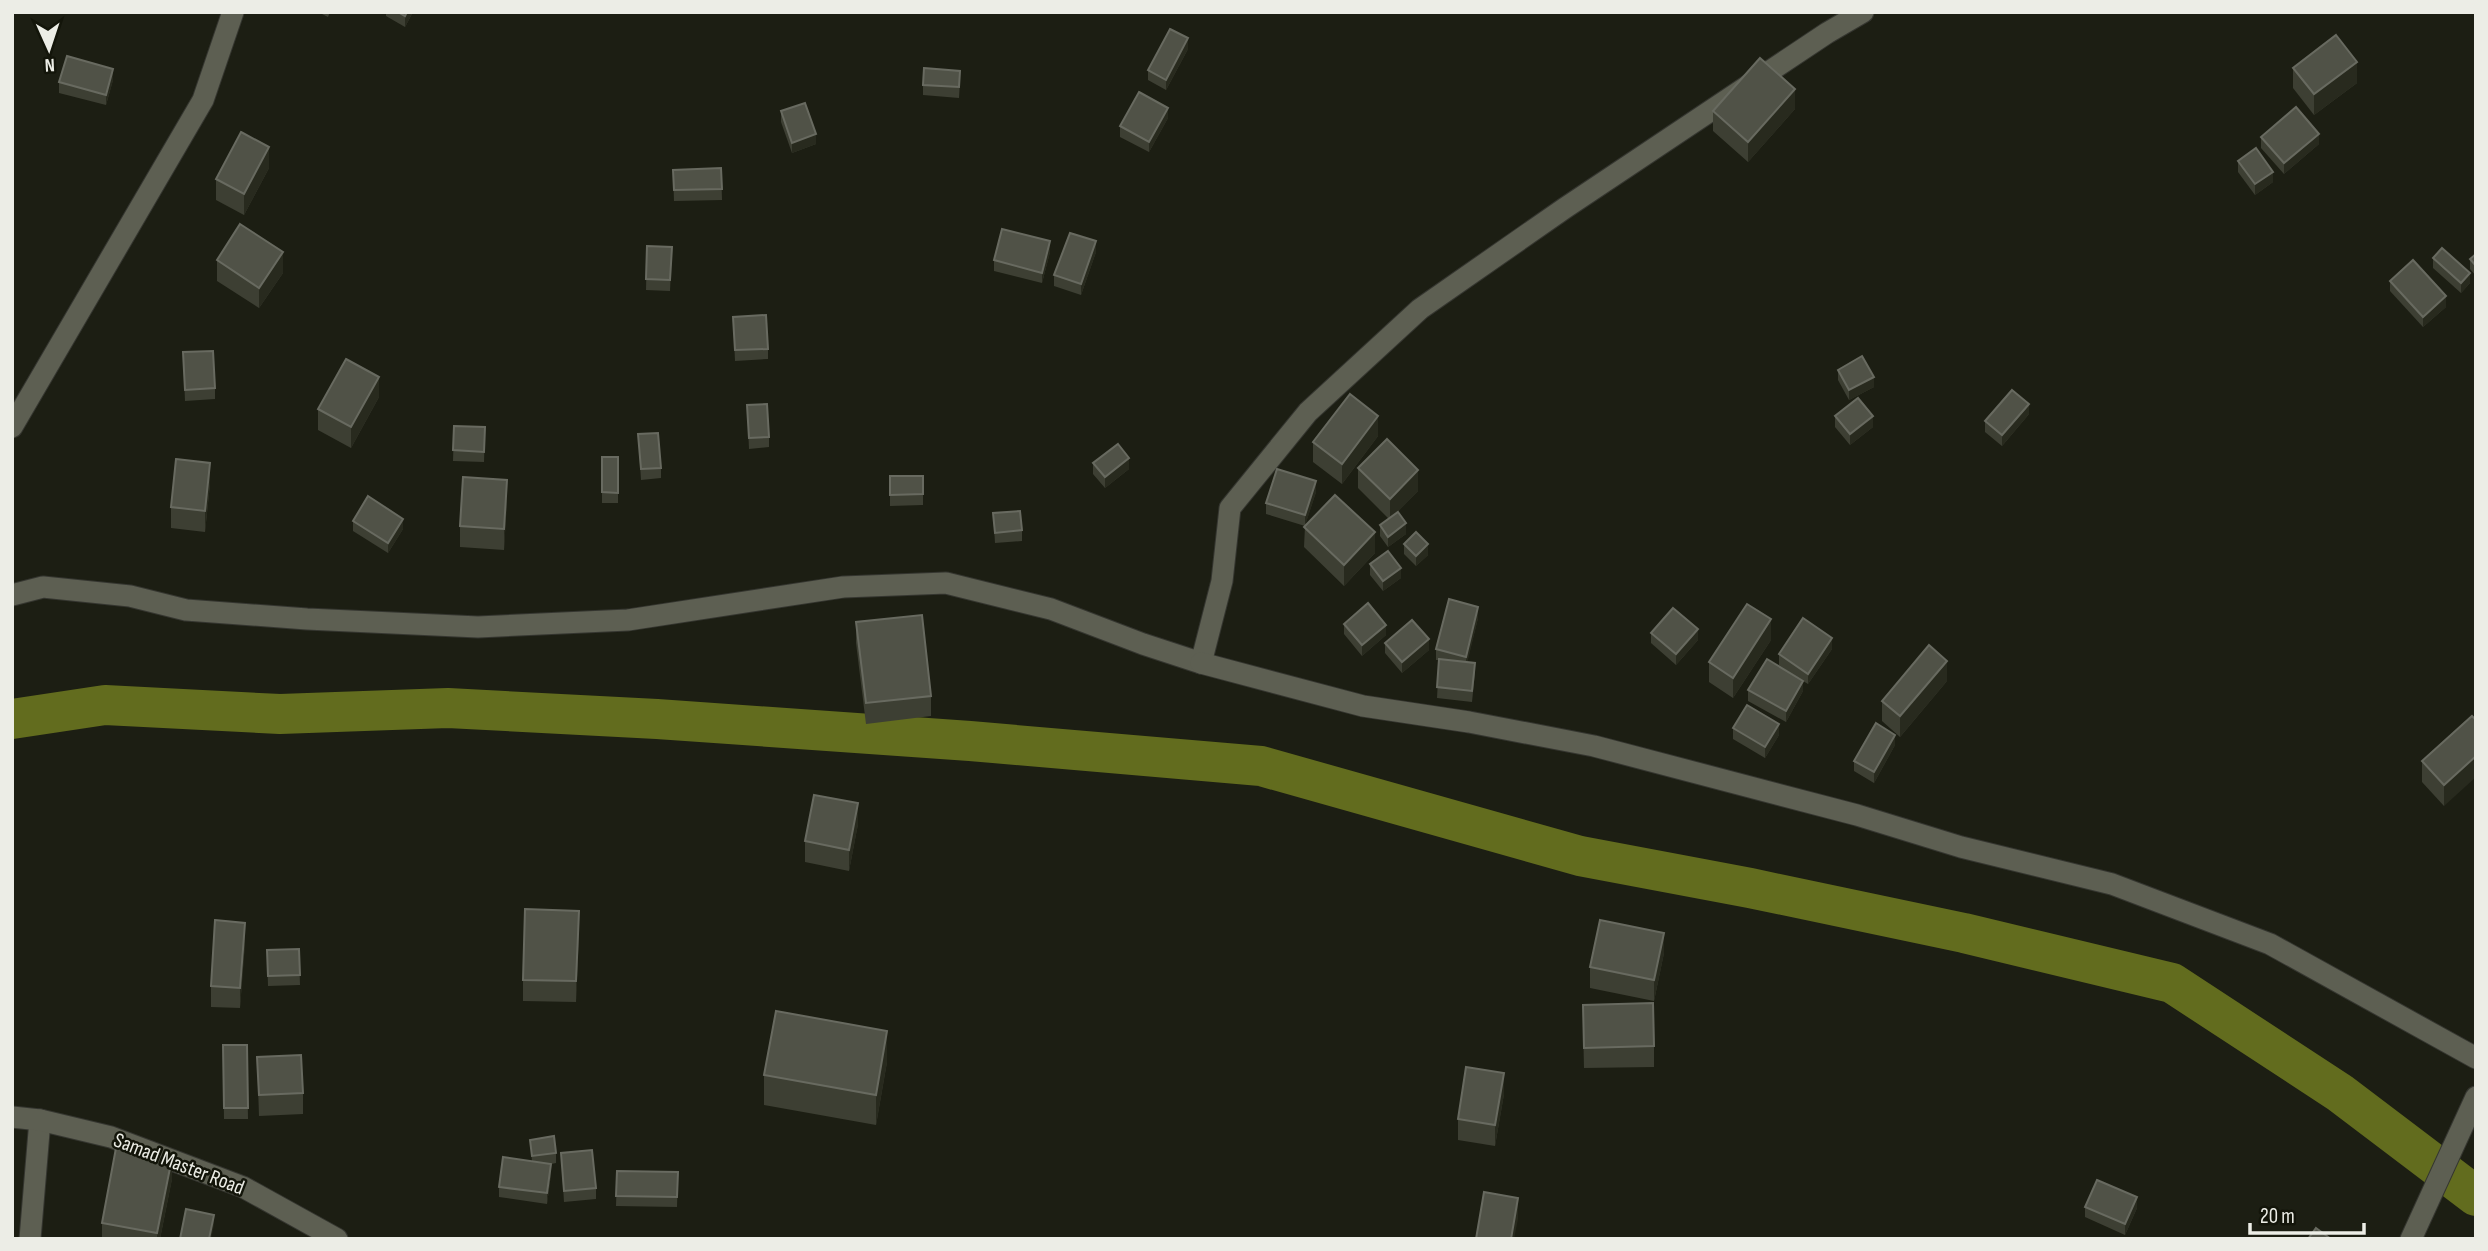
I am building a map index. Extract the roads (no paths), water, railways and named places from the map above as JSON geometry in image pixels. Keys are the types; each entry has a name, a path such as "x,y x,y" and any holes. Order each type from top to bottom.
{"street":[{"path":"12,427 203,100 233,12"},
{"path":"1201,663 1222,581 1230,508 1308,412 1420,309 1565,208 1863,12"},
{"path":"12,595 43,587 130,596 186,610 478,627 628,620 843,587 946,583 1051,609 1201,663 1363,706 1469,722 1594,746 1857,815 1961,847 2112,884 2270,944 2476,1058"},
{"path":"2415,1230 2476,1097"},
{"name":"Samad Master Road","path":"12,1117 40,1120 111,1137 243,1187 337,1239"},
{"path":"30,1239 40,1120"}],"waterway":[{"path":"12,719 105,705 280,714 448,708 657,719 970,741 1261,766 1580,856 1964,933 2172,983 2340,1093 2476,1196"}]}
